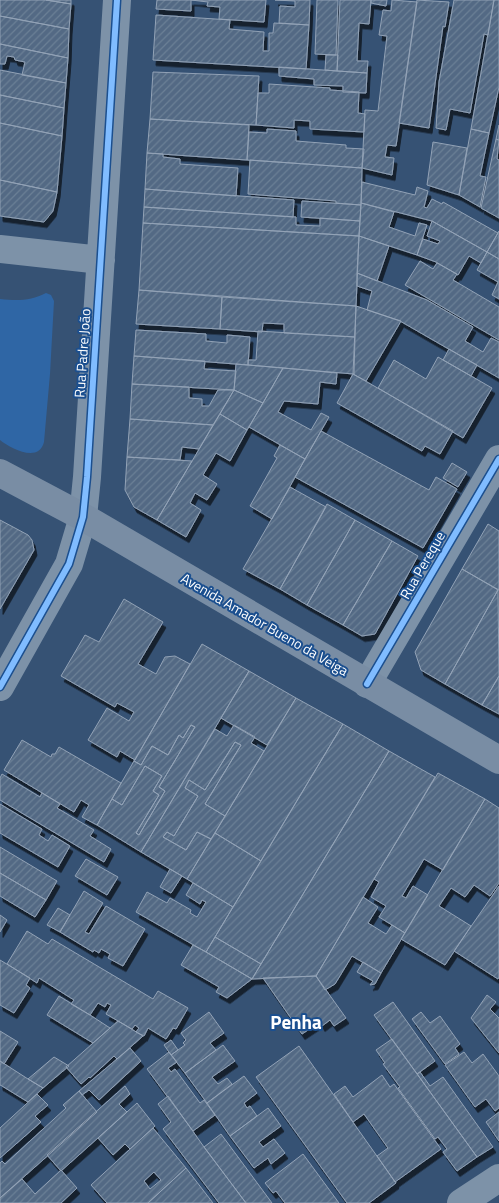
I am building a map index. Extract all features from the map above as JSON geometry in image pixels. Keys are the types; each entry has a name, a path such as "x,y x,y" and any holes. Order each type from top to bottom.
{"main road":[{"name":"Avenida Amador Bueno da Veiga","path":"0,473 83,517 499,760"}],"street":[{"name":"Rua Padre João","path":"0,687 69,564 83,517 117,0"},
{"path":"0,249 101,260"},
{"name":"Rua Pereque","path":"368,684 499,459"},
{"path":"461,1203 499,1178"}],"shaded area":[{"path":"46,293 51,295 54,301 44,442 37,452 31,453 17,450 0,440 0,299 24,300"}],"building":[{"path":"0,0 46,0 71,4 69,29 0,16"},
{"path":"46,0 71,0 71,4"},
{"path":"157,0 191,0 191,11 156,9"},
{"path":"191,0 266,0 264,22 219,19 220,7 207,6 208,2"},
{"path":"275,0 310,0 309,25 279,23 280,6 295,7 295,1"},
{"path":"317,0 338,0 336,55 315,54"},
{"path":"340,0 371,0 369,24 359,23 357,61 368,61 367,73 337,71"},
{"path":"371,0 387,0 386,6 371,3"},
{"path":"392,0 417,2 396,146 387,145 385,157 394,158 392,175 362,168 365,110 378,111 387,36 379,35 383,10 391,11"},
{"path":"417,0 449,2 445,27 443,26 429,128 399,123"},
{"path":"454,0 494,0 488,35 484,34 470,113 450,109 446,130 436,128 439,82"},
{"path":"494,0 499,0 499,87 489,133 471,129"},
{"path":"156,15 230,20 229,29 264,32 263,51 269,51 269,33 273,33 274,23 309,25 306,69 153,60"},
{"path":"0,16 69,29 68,58 0,44"},
{"path":"0,44 68,58 66,83 22,75 25,62 15,60 14,57 7,56 5,64 0,64"},
{"path":"326,55 338,55 337,71 325,70"},
{"path":"279,67 367,73 366,93 343,92 343,86 314,85 314,79 279,76"},
{"path":"0,70 66,83 64,108 0,95"},
{"path":"153,72 259,76 256,125 150,119"},
{"path":"269,84 359,92 358,113 365,114 364,132 310,129 310,121 294,120 294,128 256,125 258,93 269,93"},
{"path":"0,95 64,108 62,136 0,123"},
{"path":"150,119 249,125 247,160 147,153"},
{"path":"0,123 62,136 57,192 0,180"},
{"path":"499,125 499,140 496,139"},
{"path":"267,129 296,131 296,141 346,145 346,148 364,149 362,168 247,160 249,132 267,133"},
{"path":"471,129 489,133 480,176 486,177 480,207 459,195"},
{"path":"496,139 499,140 497,159 499,160 499,218 481,208"},
{"path":"433,142 467,148 459,195 427,185"},
{"path":"147,153 163,154 163,157 180,159 180,164 238,168 236,196 145,189"},
{"path":"250,160 362,168 361,205 336,203 336,201 248,194"},
{"path":"0,180 57,192 53,211 44,222 0,216"},
{"path":"362,182 415,195 417,187 428,191 424,207 427,208 432,199 442,204 443,202 498,233 487,252 432,221 361,203"},
{"path":"145,189 294,200 293,217 144,207"},
{"path":"302,201 361,205 360,221 301,217"},
{"path":"361,203 394,212 389,227 415,236 419,223 427,225 417,255 359,236"},
{"path":"144,207 296,217 296,225 320,226 320,218 360,221 359,236 143,223"},
{"path":"432,221 487,252 481,263 469,256 458,275 436,262 417,255 423,239 438,244 440,241 427,236"},
{"path":"143,223 359,236 356,306 139,290"},
{"path":"499,231 499,259 487,252"},
{"path":"359,236 389,246 377,281 357,273"},
{"path":"487,252 499,259 499,299 492,295 498,282 477,270"},
{"path":"420,261 433,269 437,263 457,274 453,280 499,307 499,340 405,285"},
{"path":"357,273 427,300 473,327 465,341 483,352 491,338 499,342 499,378 400,321 367,310 372,291 357,286"},
{"path":"139,290 222,297 220,329 136,324"},
{"path":"222,297 356,306 355,337 284,333 284,324 263,323 262,332 220,329"},
{"path":"356,306 401,321 366,381 353,374"},
{"path":"136,330 206,334 206,341 227,343 227,335 250,337 248,365 134,356"},
{"path":"258,331 355,337 354,374 248,365 248,360 256,360"},
{"path":"449,349 477,365 471,376 443,360"},
{"path":"134,356 205,361 204,369 236,371 234,390 132,384"},
{"path":"438,357 492,388 463,438 378,388 394,360 426,379"},
{"path":"236,364 283,368 263,403 234,390"},
{"path":"283,368 337,373 336,384 320,382 318,404 284,401 278,412 311,430 321,413 329,417 305,459 249,427"},
{"path":"353,374 453,431 440,454 425,446 422,451 337,403"},
{"path":"132,384 189,387 189,398 202,399 202,406 209,406 218,390 234,390 213,425 130,419"},
{"path":"234,390 263,403 247,430 220,414"},
{"path":"220,414 247,430 230,461 216,453 203,475 217,484 207,500 195,493 190,503 201,510 186,537 157,520"},
{"path":"130,419 213,425 199,449 182,447 180,460 127,457"},
{"path":"321,431 429,490 436,477 457,489 423,548 295,477"},
{"path":"280,445 305,459 272,519 250,506 277,458 274,456"},
{"path":"127,457 192,461 157,520 134,507 125,490"},
{"path":"452,463 467,472 458,487 443,478"},
{"path":"290,487 326,507 280,589 243,569"},
{"path":"327,504 355,520 307,605 280,589"},
{"path":"0,520 28,535 32,540 34,550 0,609"},
{"path":"355,520 392,541 343,625 307,605"},
{"path":"488,524 499,531 499,590 462,569"},
{"path":"392,541 418,556 375,634 362,636 343,625"},
{"path":"462,569 498,590 445,684 421,670 415,652"},
{"path":"498,590 499,676 482,705 445,684"},
{"path":"124,599 163,622 138,664 156,674 165,657 175,656 190,664 135,760 120,751 117,757 88,740 107,708 129,721 134,712 117,703 115,707 61,676 85,635 99,642"},
{"path":"202,644 249,671 141,852 97,825 112,799 122,805 145,766 162,776 153,791 159,795 136,833 139,835 165,791 159,787 195,727 191,725 183,738 179,735 168,755 152,746 141,765 134,761"},
{"path":"249,671 296,698 267,745 221,718"},
{"path":"499,676 499,714 482,705"},
{"path":"296,698 343,724 261,861 215,833"},
{"path":"343,724 389,751 261,964 215,937"},
{"path":"191,725 195,727 159,787 165,791 139,835 136,833 159,795 153,791 162,776 145,766 122,805 112,799 134,761 141,765 152,746 168,755 179,735 183,738"},
{"path":"234,725 255,737 251,743 264,751 225,816 205,804 241,745 235,742 205,790 189,780 185,788 198,796 174,836 167,832 163,837 186,850 197,832 211,839 187,879 141,852 215,729 227,736"},
{"path":"22,740 51,757 59,747 121,783 97,825 82,817 89,805 81,800 74,812 4,770"},
{"path":"235,742 241,745 205,804 225,816 211,839 197,832 186,850 163,837 167,832 174,836 198,796 185,788 189,780 205,790"},
{"path":"389,751 435,777 316,976 252,979"},
{"path":"438,773 485,799 443,870 424,859 402,896 406,898 413,886 428,895 405,933 379,917 386,906 371,897 379,882 374,879"},
{"path":"2,774 40,797 42,793 60,804 57,808 94,830 90,836 111,849 104,862 0,800 0,778"},
{"path":"485,799 499,808 499,883 490,896 474,885 465,897 451,888 439,906 471,926 445,965 401,939"},
{"path":"0,804 42,829 39,835 48,841 52,835 70,846 58,867 0,833"},
{"path":"215,833 261,861 233,907 187,879"},
{"path":"0,847 57,881 46,900 0,873"},
{"path":"86,859 118,877 107,895 75,876"},
{"path":"170,869 182,876 171,893 160,887"},
{"path":"0,873 46,900 35,917 0,896"},
{"path":"193,883 233,907 206,952 136,912 147,892 167,903 170,898 191,910 190,913 197,917 206,902 202,900 200,904 186,895"},
{"path":"499,886 499,977 498,979 454,951"},
{"path":"84,891 103,903 85,932 89,934 106,906 145,929 123,966 108,958 110,954 101,949 99,953 94,950 93,952 60,932"},
{"path":"363,897 378,907 368,923 386,934 392,925 405,933 381,973 352,956 335,984 325,990 316,976"},
{"path":"58,908 70,915 60,932 47,925"},
{"path":"0,915 7,920 0,932"},
{"path":"27,931 48,944 52,939 153,999 158,991 188,1008 176,1029 173,1028 166,1039 148,1028 144,1036 136,1032 139,1028 135,1025 132,1029 106,1014 111,1005 107,1003 105,1007 98,1003 90,1015 71,1004 74,1000 39,978 37,983 7,964"},
{"path":"215,937 261,964 252,979 206,952"},
{"path":"193,945 252,979 227,998 216,992 219,987 181,965"},
{"path":"0,960 30,978 26,985 30,988 14,1013 0,1005"},
{"path":"363,962 381,973 375,984 370,985 373,981 357,972"},
{"path":"316,976 346,1018 334,1026 330,1020 322,1026 320,1022 302,1034 263,978"},
{"path":"487,995 496,1002 490,1009 499,1018 499,1053 471,1018"},
{"path":"59,996 110,1028 93,1043 47,1015"},
{"path":"393,1002 435,1061 417,1074 374,1015"},
{"path":"209,1012 224,1033 210,1043 216,1050 185,1073 171,1055 185,1045 183,1043 186,1040 181,1033"},
{"path":"421,1012 430,1023 440,1016 460,1044 455,1048 459,1054 445,1064 412,1019"},
{"path":"118,1021 143,1036 117,1059 114,1056 81,1084 66,1067"},
{"path":"0,1031 18,1042 4,1064 0,1061"},
{"path":"392,1039 477,1157 457,1171 443,1152 447,1149 438,1137 435,1139 398,1088 400,1087 383,1064 385,1063 376,1050"},
{"path":"171,1040 178,1050 171,1055 164,1045"},
{"path":"223,1045 235,1061 212,1077 218,1084 227,1078 232,1084 207,1103 185,1073"},
{"path":"299,1046 396,1183 369,1203 347,1203 256,1077"},
{"path":"130,1048 141,1061 99,1100 89,1090 82,1095 79,1091"},
{"path":"169,1052 177,1062 168,1068 171,1072 175,1069 200,1103 204,1100 215,1115 193,1131 147,1069"},
{"path":"464,1052 472,1063 483,1054 499,1076 499,1108 495,1111 486,1099 475,1107 445,1065"},
{"path":"54,1057 69,1066 43,1088 28,1079"},
{"path":"0,1061 43,1088 28,1102 0,1085"},
{"path":"420,1072 430,1086 443,1077 493,1147 477,1157 417,1074"},
{"path":"382,1075 390,1087 394,1084 441,1149 395,1182 377,1156 388,1148 364,1114 353,1122 334,1094 345,1086 353,1097"},
{"path":"244,1076 257,1093 244,1103 247,1108 250,1106 257,1116 230,1136 207,1103"},
{"path":"125,1086 130,1094 119,1104 127,1112 61,1171 47,1155"},
{"path":"79,1091 97,1112 0,1198 0,1163 2,1161 5,1164 66,1108 63,1105"},
{"path":"37,1094 48,1105 35,1116 41,1122 0,1158 0,1128"},
{"path":"168,1096 246,1203 219,1203 163,1129 171,1122 158,1104"},
{"path":"137,1103 155,1126 130,1149 125,1144 113,1155 98,1138"},
{"path":"268,1108 281,1126 259,1142 263,1147 274,1139 285,1153 271,1164 268,1158 254,1168 230,1136"},
{"path":"499,1112 499,1141 486,1122"},
{"path":"153,1128 186,1168 148,1203 107,1203 91,1185","holes":["154,1172 161,1180 150,1189 144,1181"]},
{"path":"221,1134 272,1203 246,1203 204,1147"},
{"path":"303,1154 339,1203 285,1203 276,1191 273,1193 265,1183"},
{"path":"186,1168 213,1203 148,1203"},
{"path":"61,1170 77,1188 61,1203 0,1203 0,1198 22,1179 35,1194"}],"cycle path":[{"path":"0,687 69,564 83,517 117,0"},
{"path":"367,684 499,459"}],"district":[{"name":"Penha","path":"296,1021"}]}
